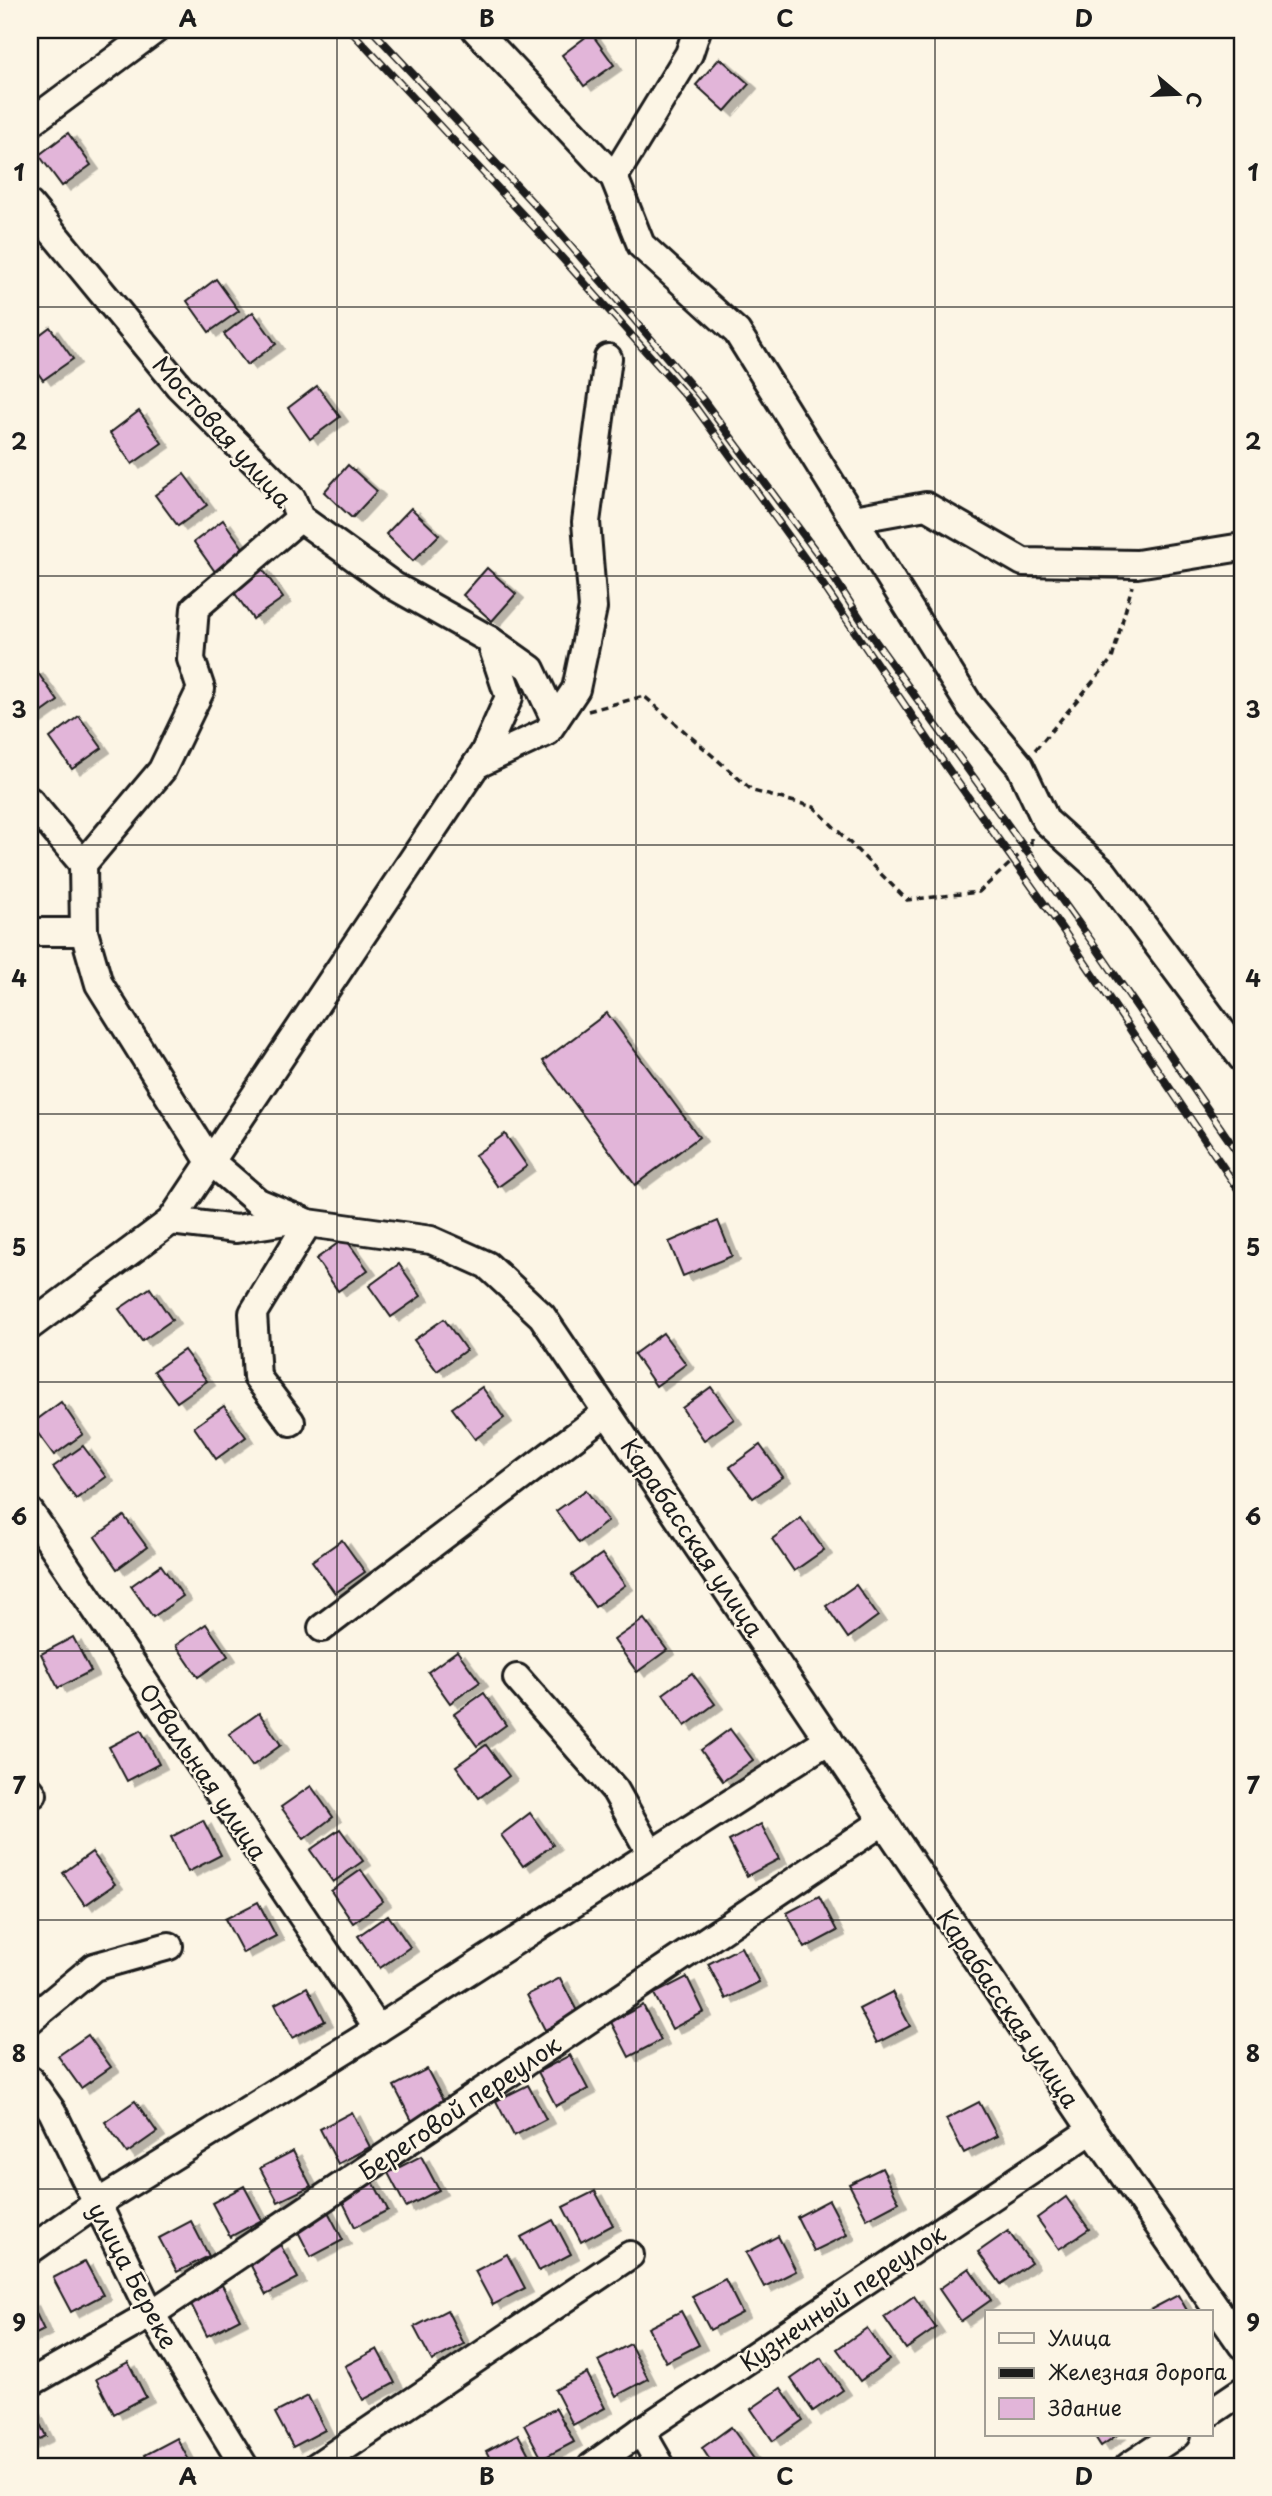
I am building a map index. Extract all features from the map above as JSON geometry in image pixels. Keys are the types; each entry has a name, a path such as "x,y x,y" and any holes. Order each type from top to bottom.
{"street":[{"path":"30,123 155,30"},
{"path":"476,30 614,177 641,245 737,332 970,706 1020,766 1046,821 1104,873 1242,1058"},
{"path":"614,177 689,54 697,30"},
{"name":"Мостовая улица","path":"30,205 180,386 292,499 300,518 195,608 191,659 201,689 162,771 83,864"},
{"path":"476,765 547,732 576,690 593,608 586,522 608,358"},
{"path":"853,519 926,506 1023,562 1138,564 1242,547"},
{"path":"300,518 394,586 490,640 531,669 555,720"},
{"path":"30,1326 171,1220 209,1160 370,926 484,753 509,696 490,640"},
{"path":"30,801 83,864"},
{"name":"Карабасская улица","path":"83,864 84,932 99,984 209,1160 258,1202 304,1221 431,1240 487,1265 542,1316 1092,2130 1242,2345"},
{"path":"30,932 84,932"},
{"path":"171,1220 236,1229 304,1221"},
{"path":"291,1422 257,1377 253,1313 304,1221"},
{"path":"322,1628 607,1412"},
{"name":"Отвальная улица","path":"30,1512 378,2029"},
{"path":"517,1678 615,1790 651,1854"},
{"path":"30,2250 96,2204 378,2029 829,1740"},
{"name":"Береговой переулок","path":"30,2383 150,2314 884,1821"},
{"path":"30,2020 94,1967 169,1947"},
{"name":"улица Береке","path":"30,2080 52,2111 150,2314 244,2466"},
{"name":"Кузнечный переулок","path":"592,2466 1092,2130"},
{"path":"317,2466 630,2255"},
{"path":"1212,2411 1242,2391"},
{"path":"641,2431 661,2466"},
{"path":"1129,2466 1175,2436"}],"path":[{"path":"1034,751 1112,659 1138,564"},
{"path":"555,720 644,696 753,791 814,807 907,900 979,892 1031,844 1031,831"}],"building":[{"path":"591,33 614,65 584,86 562,55"},
{"path":"720,58 749,84 725,111 696,85"},
{"path":"68,133 91,165 62,186 39,155"},
{"path":"216,279 239,311 209,332 187,301"},
{"path":"253,312 276,344 247,365 224,334"},
{"path":"50,327 73,359 43,380 30,362 30,342"},
{"path":"317,386 340,417 310,439 288,408"},
{"path":"139,411 162,443 132,464 110,433"},
{"path":"348,465 377,491 352,518 324,492"},
{"path":"184,474 207,505 178,526 155,495"},
{"path":"411,508 439,535 413,561 386,534"},
{"path":"223,520 246,552 216,573 194,542"},
{"path":"261,567 283,598 253,619 231,588"},
{"path":"487,568 516,594 492,621 463,595"},
{"path":"35,669 58,701 30,721 30,673"},
{"path":"79,716 102,748 72,769 50,738"},
{"path":"607,1013 699,1137 635,1185 543,1061"},
{"path":"505,1134 527,1166 498,1187 475,1155"},
{"path":"718,1221 732,1256 683,1276 669,1242"},
{"path":"345,1238 368,1270 338,1291 316,1259"},
{"path":"399,1264 421,1296 391,1317 369,1286"},
{"path":"150,1288 172,1320 142,1341 119,1309"},
{"path":"444,1319 466,1350 437,1371 414,1340"},
{"path":"663,1333 686,1364 656,1386 634,1354"},
{"path":"184,1350 207,1381 177,1402 154,1371"},
{"path":"482,1387 504,1418 475,1439 452,1408"},
{"path":"711,1387 734,1419 704,1440 682,1408"},
{"path":"61,1402 83,1434 54,1455 31,1424"},
{"path":"224,1406 246,1437 216,1459 194,1427"},
{"path":"760,1445 783,1477 753,1498 730,1467"},
{"path":"83,1446 106,1477 76,1499 53,1467"},
{"path":"586,1490 608,1521 579,1543 556,1511"},
{"path":"124,1516 147,1547 117,1569 95,1537"},
{"path":"801,1518 824,1550 794,1571 772,1539"},
{"path":"342,1540 365,1572 335,1593 312,1561"},
{"path":"602,1554 625,1585 595,1607 572,1575"},
{"path":"161,1565 183,1596 153,1617 131,1586"},
{"path":"856,1585 878,1616 848,1638 826,1606"},
{"path":"644,1619 667,1650 637,1672 614,1640"},
{"path":"206,1624 228,1656 198,1677 176,1645"},
{"path":"73,1637 91,1671 58,1688 41,1654"},
{"path":"457,1651 480,1682 450,1703 428,1672"},
{"path":"692,1673 715,1704 685,1726 663,1694"},
{"path":"484,1693 506,1725 477,1746 454,1714"},
{"path":"259,1713 281,1745 252,1766 229,1734"},
{"path":"730,1729 753,1760 723,1781 701,1750"},
{"path":"141,1730 159,1764 127,1781 109,1747"},
{"path":"486,1745 509,1776 479,1798 456,1766"},
{"path":"311,1786 333,1817 304,1839 281,1807"},
{"path":"530,1813 553,1845 523,1866 501,1835"},
{"path":"203,1820 221,1855 188,1872 171,1837"},
{"path":"761,1824 779,1859 747,1876 729,1841"},
{"path":"340,1829 363,1861 333,1882 310,1850"},
{"path":"92,1852 115,1884 85,1905 63,1873"},
{"path":"361,1870 383,1901 353,1923 331,1891"},
{"path":"819,1896 837,1931 805,1948 787,1913"},
{"path":"258,1902 276,1936 243,1953 225,1919"},
{"path":"388,1915 410,1947 380,1968 358,1936"},
{"path":"741,1947 759,1982 726,1999 708,1964"},
{"path":"687,1977 704,2012 672,2029 654,1994"},
{"path":"560,1978 578,2013 545,2030 527,1995"},
{"path":"307,1987 325,2021 292,2038 275,2004"},
{"path":"892,1992 910,2026 877,2043 859,2009"},
{"path":"643,2005 661,2040 629,2057 611,2022"},
{"path":"88,2035 111,2067 81,2088 58,2056"},
{"path":"570,2055 588,2089 556,2106 538,2072"},
{"path":"427,2069 445,2104 412,2121 394,2086"},
{"path":"528,2085 546,2119 514,2136 496,2101"},
{"path":"135,2101 157,2132 127,2153 105,2122"},
{"path":"979,2102 997,2136 964,2153 946,2119"},
{"path":"352,2112 370,2147 338,2164 320,2129"},
{"path":"293,2151 311,2186 278,2202 260,2168"},
{"path":"421,2156 439,2190 406,2207 388,2173"},
{"path":"882,2168 899,2202 867,2219 849,2184"},
{"path":"370,2176 388,2210 355,2227 338,2192"},
{"path":"244,2186 262,2220 230,2237 212,2203"},
{"path":"595,2191 613,2225 581,2242 563,2207"},
{"path":"1066,2197 1089,2229 1059,2249 1037,2218"},
{"path":"829,2200 847,2235 814,2251 797,2217"},
{"path":"325,2206 343,2240 311,2257 293,2222"},
{"path":"553,2220 571,2254 539,2271 521,2237"},
{"path":"191,2221 209,2256 177,2272 159,2238"},
{"path":"1008,2231 1031,2263 1001,2284 978,2252"},
{"path":"778,2236 796,2271 764,2287 746,2253"},
{"path":"280,2244 298,2278 266,2295 248,2260"},
{"path":"507,2254 525,2288 493,2305 475,2271"},
{"path":"85,2261 103,2295 71,2312 53,2278"},
{"path":"969,2268 991,2300 961,2321 939,2289"},
{"path":"725,2279 742,2313 710,2330 692,2296"},
{"path":"222,2285 240,2319 207,2336 190,2302"},
{"path":"1178,2295 1187,2310 1150,2310"},
{"path":"914,2296 936,2328 906,2349 884,2317"},
{"path":"30,2301 44,2330 30,2337"},
{"path":"447,2310 464,2344 432,2361 414,2327"},
{"path":"681,2311 699,2345 666,2362 648,2328"},
{"path":"867,2328 889,2360 860,2381 837,2349"},
{"path":"630,2344 648,2379 616,2396 598,2361"},
{"path":"377,2349 395,2383 363,2400 345,2366"},
{"path":"821,2358 843,2390 813,2411 791,2379"},
{"path":"128,2362 146,2397 114,2414 96,2379"},
{"path":"587,2373 605,2408 573,2425 555,2390"},
{"path":"781,2388 803,2420 773,2441 751,2409"},
{"path":"308,2396 325,2430 293,2447 275,2413"},
{"path":"30,2404 46,2436 30,2444"},
{"path":"556,2408 574,2442 542,2459 524,2425"},
{"path":"731,2427 754,2459 743,2466 714,2466 702,2448"},
{"path":"518,2434 535,2466 494,2466 486,2451"},
{"path":"1095,2436 1116,2436 1101,2446"},
{"path":"177,2438 192,2466 151,2466 145,2455"}],"railway":[{"path":"350,30 536,229 693,404 811,567 946,766 1065,933 1242,1195"},
{"path":"372,30 546,217 701,397 823,561 871,635 1095,946 1242,1159"}]}
